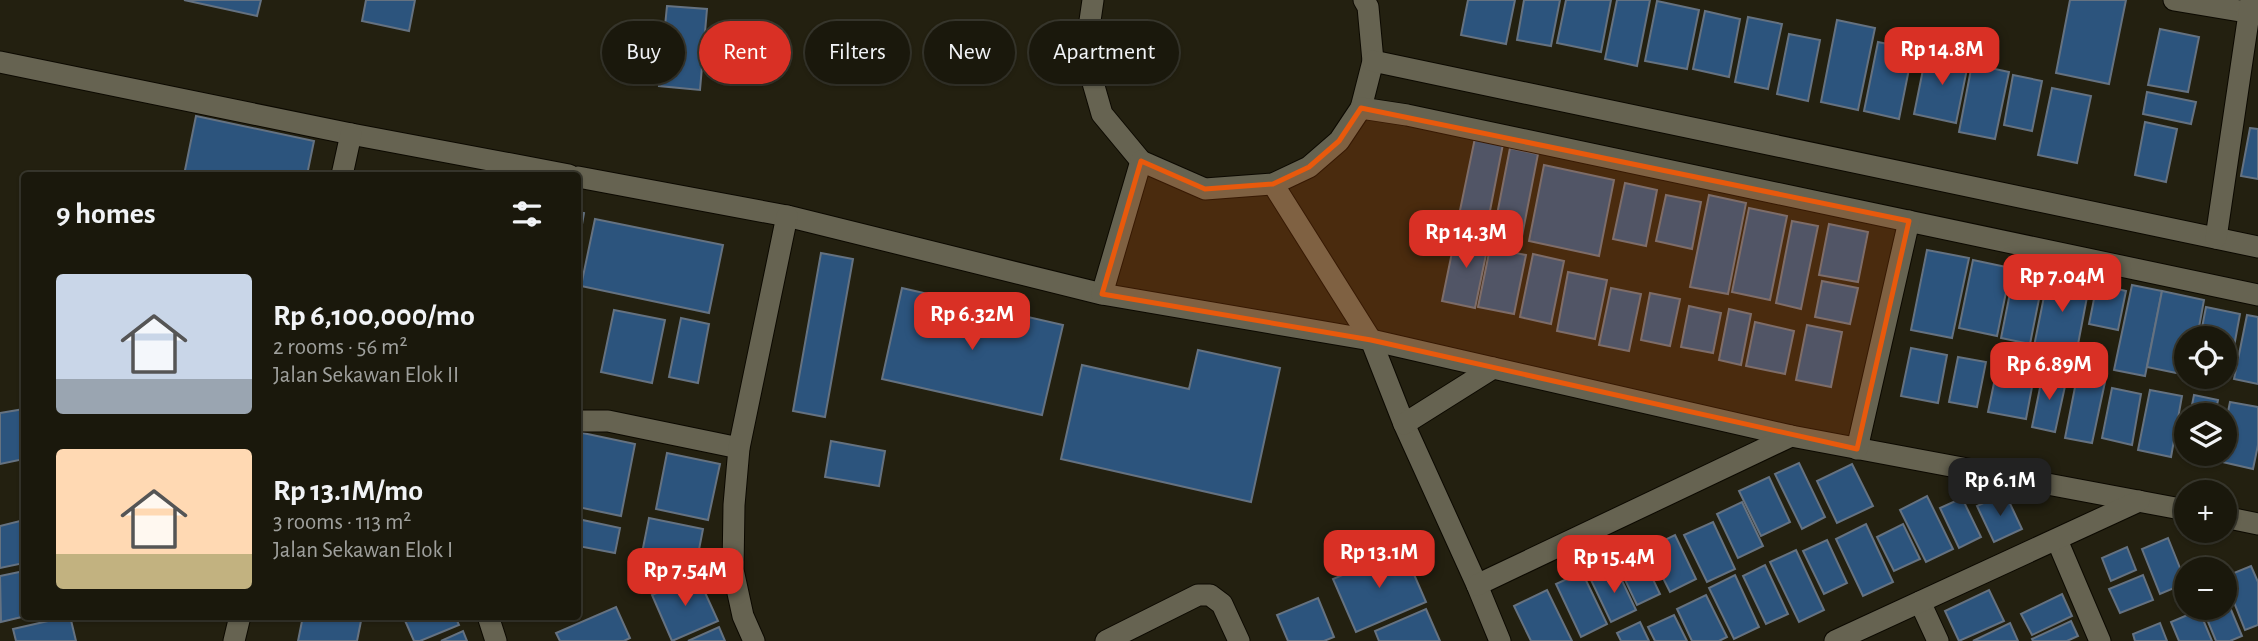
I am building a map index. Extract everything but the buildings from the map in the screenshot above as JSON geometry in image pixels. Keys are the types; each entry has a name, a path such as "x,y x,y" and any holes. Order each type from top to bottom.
{"street":[{"path":"1093,0 1085,55 1102,114 1141,161 1205,189 1273,184 1309,167 1339,141 1361,108 1373,61 1368,7 1364,0"},
{"path":"2174,0 2253,9 2216,238"},
{"path":"1373,61 2258,247"},
{"path":"0,62 351,134 553,172"},
{"path":"1361,108 1434,121 2258,295"},
{"path":"343,172 351,134"},
{"path":"1102,293 1141,161"},
{"path":"581,178 786,216 1102,293 1371,340 1791,436 2174,508"},
{"path":"1273,184 1371,340 1404,424 1500,641"},
{"path":"754,641 743,616 733,570 734,505 739,448 786,216"},
{"path":"1857,449 1909,221"},
{"path":"1404,424 1493,368"},
{"path":"581,421 608,421 739,448"},
{"path":"1477,585 1791,436"},
{"path":"1835,641 2139,501"},
{"path":"2237,520 2258,524"},
{"path":"2057,540 2099,641"},
{"path":"1106,641 1198,595 1210,595 1222,604 1239,641"},
{"path":"1920,601 1938,641"},
{"path":"234,641 239,620"},
{"path":"489,620 496,641"}],"highlighted area":[{"path":"1361,108 1909,221 1857,449 1371,340 1102,294 1141,161 1205,189 1273,184 1309,167 1339,141"}]}
